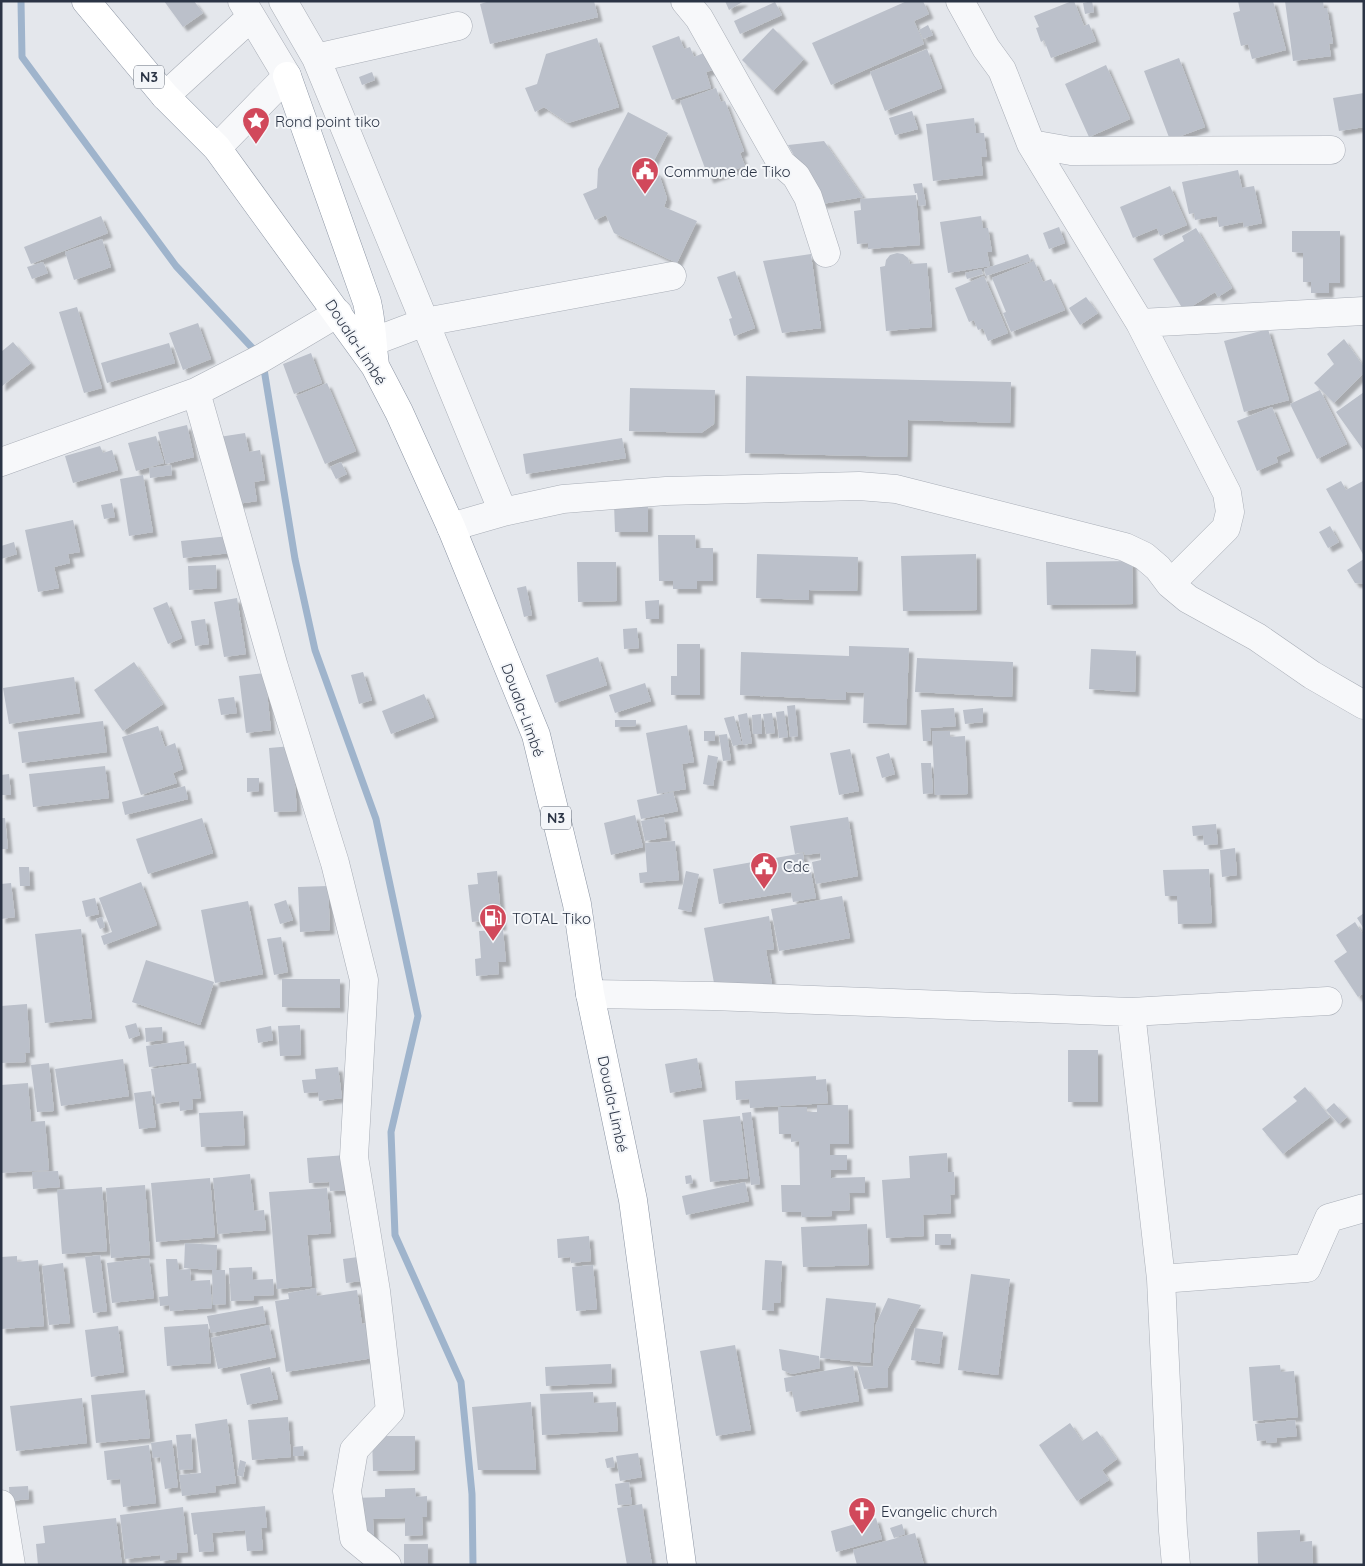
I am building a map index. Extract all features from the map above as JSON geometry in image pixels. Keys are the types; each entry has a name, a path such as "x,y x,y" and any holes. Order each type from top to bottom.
{"highway":[{"name":"Douala-Limbé","path":"86,1 164,96 217,148 338,313 374,354 451,527 536,735 577,904 590,994 633,1200 682,1565"},
{"path":"287,76 367,302 371,319 374,354"}],"street":[{"path":"284,1 316,58 503,512"},
{"path":"685,1 699,18 781,163 796,176 808,197 826,253"},
{"path":"960,1 986,48 1002,70 1031,144 1140,323 1227,493 1230,512 1226,528 1170,584"},
{"path":"164,96 246,9 287,76 217,148"},
{"path":"316,58 458,26"},
{"path":"1031,144 1070,151 1331,150"},
{"path":"374,354 425,322 672,276"},
{"path":"1140,323 1364,311"},
{"path":"1,462 196,392 262,358 338,313"},
{"path":"196,392 274,667 335,863 364,980 354,1157 376,1291 390,1412 354,1450 348,1491 354,1538 387,1565"},
{"path":"451,527 503,512 563,499 666,491 859,486 896,489 1125,547 1144,556 1158,568 1170,584 1188,599 1257,637 1312,675 1364,705"},
{"path":"590,994 712,996 1131,1012 1328,1001"},
{"path":"1131,1012 1161,1279 1172,1530 1176,1565"},
{"path":"1161,1279 1307,1268 1329,1218 1364,1208"},
{"path":"1,1504 11,1565"}],"building":[{"path":"164,1 194,1 203,13 183,27"},
{"path":"490,1 594,1 598,17 490,44 480,4"},
{"path":"725,1 744,1 729,10"},
{"path":"907,1 923,1 929,14 914,21 924,44 831,85 812,43"},
{"path":"1074,1 1084,26 1089,24 1096,41 1051,58 1044,40 1041,42 1036,28 1039,27 1034,16"},
{"path":"1092,1 1094,12 1085,14 1083,3"},
{"path":"1238,1 1273,1 1286,50 1252,59 1248,44 1241,46 1233,13 1240,11"},
{"path":"1285,1 1323,1 1324,8 1327,8 1333,43 1329,44 1331,56 1293,61"},
{"path":"775,2 782,15 740,34 734,21"},
{"path":"928,25 933,35 923,39 919,30"},
{"path":"773,28 804,59 773,91 742,60"},
{"path":"679,36 684,49 690,47 694,57 706,52 713,70 706,72 711,88 672,100 652,46"},
{"path":"597,38 619,107 568,123 544,107 535,112 525,88 537,84 546,54"},
{"path":"927,49 942,88 885,111 870,72"},
{"path":"1179,58 1205,127 1170,140 1144,71"},
{"path":"1106,65 1130,119 1089,137 1065,84"},
{"path":"372,72 375,80 362,85 359,77"},
{"path":"716,88 721,102 725,101 744,151 740,153 745,166 709,179 680,101"},
{"path":"1364,93 1364,127 1339,131 1333,98"},
{"path":"912,111 918,129 895,135 889,118"},
{"path":"628,112 668,133 650,168 659,174 667,198 664,207 697,221 677,263 614,233 606,215 595,220 583,194 597,188 598,169"},
{"path":"974,118 976,133 984,133 987,157 981,157 983,175 933,181 926,124"},
{"path":"824,141 863,197 822,204 788,145"},
{"path":"1238,170 1242,188 1254,186 1262,223 1244,227 1243,222 1219,227 1217,216 1195,220 1194,213 1189,214 1182,182"},
{"path":"922,183 926,205 919,206 913,184"},
{"path":"1170,186 1187,225 1160,236 1157,228 1133,238 1120,207"},
{"path":"916,195 920,245 868,249 868,243 857,244 854,211 861,210 860,199"},
{"path":"101,216 108,233 31,264 24,247"},
{"path":"981,216 983,228 988,228 992,252 987,252 990,266 948,273 940,222"},
{"path":"1059,227 1065,243 1049,249 1043,233"},
{"path":"1196,228 1232,288 1218,297 1215,292 1184,311 1153,259 1184,241 1182,236"},
{"path":"1292,231 1340,231 1340,283 1329,283 1329,293 1311,293 1311,282 1303,282 1303,253 1292,252"},
{"path":"102,239 111,267 74,280 65,252"},
{"path":"811,254 821,328 782,333 763,261"},
{"path":"903,254 908,258 910,264 927,263 932,327 886,331 880,267 885,266 886,260 890,255"},
{"path":"1028,254 1031,261 986,276 984,269"},
{"path":"1034,261 1043,282 1051,279 1065,310 1011,332 1003,313 1006,312 992,278"},
{"path":"43,262 48,273 32,279 27,267"},
{"path":"981,269 983,274 967,279 965,273"},
{"path":"735,271 755,328 734,336 729,319 732,318 717,277"},
{"path":"984,276 1008,333 988,341 983,328 978,330 974,320 969,322 955,288"},
{"path":"1086,297 1098,313 1080,325 1069,308"},
{"path":"77,307 102,388 84,393 59,312"},
{"path":"198,323 211,359 183,370 169,333"},
{"path":"1268,329 1289,400 1244,412 1224,341"},
{"path":"1344,339 1364,367 1364,373 1334,403 1314,383 1334,364 1327,354"},
{"path":"13,342 31,363 1,387 1,352"},
{"path":"169,343 175,363 107,383 101,363"},
{"path":"311,353 322,383 294,394 283,364"},
{"path":"746,376 1011,382 1010,423 908,420 907,457 745,453"},
{"path":"327,383 356,451 325,464 296,396"},
{"path":"630,388 715,390 714,424 701,433 629,431"},
{"path":"1320,390 1347,444 1317,459 1290,404"},
{"path":"1364,392 1364,451 1336,412"},
{"path":"1272,407 1290,451 1276,457 1278,462 1257,471 1237,421"},
{"path":"187,425 194,457 166,464 158,432"},
{"path":"245,433 249,452 260,450 265,480 254,482 257,501 230,505 219,437"},
{"path":"156,436 164,463 136,471 128,443"},
{"path":"622,438 626,458 526,474 523,454"},
{"path":"100,446 103,453 112,450 118,470 73,483 65,456"},
{"path":"341,462 347,474 336,479 330,467"},
{"path":"171,465 172,475 150,478 149,468"},
{"path":"143,475 153,532 129,536 120,479"},
{"path":"1341,481 1346,490 1364,482 1364,556 1326,489"},
{"path":"112,503 115,517 104,519 101,505"},
{"path":"614,504 648,504 648,532 615,532"},
{"path":"73,520 80,552 68,554 70,563 54,567 59,588 38,592 25,530"},
{"path":"1330,526 1339,542 1328,548 1319,532"},
{"path":"658,535 695,535 696,548 713,548 713,581 697,581 697,589 673,589 673,581 659,581"},
{"path":"229,536 231,553 183,558 181,541"},
{"path":"14,542 17,554 1,559 1,546"},
{"path":"757,554 858,557 857,591 809,590 809,600 756,598"},
{"path":"976,554 977,610 903,611 901,556"},
{"path":"1364,559 1364,584 1355,583 1347,570"},
{"path":"1132,561 1133,604 1047,605 1046,562"},
{"path":"577,562 616,562 617,601 578,602"},
{"path":"216,565 217,588 189,590 188,566"},
{"path":"526,586 532,615 524,617 517,588"},
{"path":"237,598 246,654 224,657 214,602"},
{"path":"659,600 659,619 646,619 645,601"},
{"path":"167,602 182,638 168,644 153,608"},
{"path":"205,619 209,644 195,646 191,621"},
{"path":"637,628 639,648 624,649 623,629"},
{"path":"677,644 700,644 700,695 671,695 671,676 677,676"},
{"path":"849,646 909,648 906,725 863,723 864,693 846,692 846,700 740,695 741,652 849,656"},
{"path":"1091,649 1136,651 1135,692 1089,689"},
{"path":"598,657 607,685 555,703 546,675"},
{"path":"917,658 1013,662 1012,697 915,692"},
{"path":"134,662 163,704 123,731 94,690"},
{"path":"363,672 372,700 359,704 351,675"},
{"path":"265,673 271,730 246,733 239,676"},
{"path":"74,677 80,713 9,724 3,688"},
{"path":"645,683 651,701 615,713 609,695"},
{"path":"424,694 434,717 391,734 382,711"},
{"path":"234,697 237,713 221,715 218,699"},
{"path":"795,705 798,736 790,737 787,706"},
{"path":"954,708 956,726 930,728 931,741 923,741 921,710"},
{"path":"983,708 983,722 965,724 963,710"},
{"path":"784,711 788,737 779,738 776,712"},
{"path":"747,713 752,743 743,745 738,715"},
{"path":"772,713 775,733 766,734 763,714"},
{"path":"761,714 762,734 753,734 752,715"},
{"path":"734,716 742,744 733,746 724,718"},
{"path":"615,720 636,720 636,726 615,727"},
{"path":"103,721 107,752 22,763 18,732"},
{"path":"687,725 694,762 682,764 686,789 657,794 646,733"},
{"path":"158,726 165,747 175,743 183,769 173,773 177,783 141,795 122,737"},
{"path":"704,731 715,731 715,741 704,741"},
{"path":"932,731 950,731 950,737 965,736 968,794 935,795"},
{"path":"727,734 731,760 723,761 719,735"},
{"path":"292,746 297,811 274,812 269,748"},
{"path":"850,749 859,791 839,795 830,753"},
{"path":"889,753 895,774 882,778 876,757"},
{"path":"708,755 718,757 713,786 703,784"},
{"path":"921,763 931,763 933,793 923,794"},
{"path":"105,766 109,798 33,807 29,774"},
{"path":"9,774 11,795 1,795 1,775"},
{"path":"247,778 259,778 259,791 247,792"},
{"path":"185,786 188,799 125,815 122,802"},
{"path":"673,792 678,811 641,819 637,800"},
{"path":"635,815 643,847 611,855 604,823"},
{"path":"664,817 667,837 645,841 641,821"},
{"path":"848,817 858,876 816,884 812,862 821,860 820,853 805,855 804,852 795,854 790,826"},
{"path":"1,818 5,818 8,849 1,849"},
{"path":"202,818 213,853 148,874 136,839"},
{"path":"1216,824 1218,844 1204,845 1203,835 1193,836 1192,826"},
{"path":"675,841 679,880 640,883 639,873 647,872 645,843"},
{"path":"1235,848 1237,875 1222,877 1220,850"},
{"path":"803,853 805,869 810,868 816,898 793,902 791,892 719,904 713,869"},
{"path":"19,867 29,867 30,886 20,886"},
{"path":"1209,869 1212,923 1178,924 1177,896 1165,896 1163,870"},
{"path":"497,871 502,926 482,927 481,921 472,922 468,885 478,884 477,873"},
{"path":"686,871 699,874 691,912 678,909"},
{"path":"141,882 157,925 104,945 101,936 112,932 99,898"},
{"path":"11,883 15,917 1,919 1,884"},
{"path":"328,886 330,930 300,932 298,887"},
{"path":"842,896 850,938 779,951 771,909"},
{"path":"95,898 99,914 86,917 82,901"},
{"path":"286,900 293,920 280,924 274,904"},
{"path":"248,901 263,974 215,983 201,910"},
{"path":"1364,913 1364,929 1357,918"},
{"path":"769,916 774,949 766,950 772,984 716,994 704,928"},
{"path":"102,917 105,927 100,929 96,919"},
{"path":"1355,922 1364,936 1364,993 1358,997 1334,961 1347,952 1336,935"},
{"path":"81,929 92,1018 45,1023 35,934"},
{"path":"503,930 506,962 498,962 499,974 476,976 475,959 481,958 479,931"},
{"path":"281,937 288,972 274,975 267,939"},
{"path":"146,960 214,982 200,1025 132,1002"},
{"path":"282,979 340,979 340,1008 282,1007"},
{"path":"27,1004 30,1053 25,1053 26,1062 1,1063 1,1006"},
{"path":"136,1023 140,1035 129,1039 125,1026"},
{"path":"300,1025 301,1055 280,1056 278,1026"},
{"path":"271,1026 273,1040 258,1043 256,1029"},
{"path":"162,1027 163,1040 146,1042 145,1028"},
{"path":"184,1041 187,1062 149,1067 146,1046"},
{"path":"1068,1050 1098,1050 1098,1102 1068,1102"},
{"path":"697,1058 702,1087 670,1093 665,1064"},
{"path":"123,1059 129,1096 61,1106 55,1069"},
{"path":"49,1063 54,1111 37,1112 31,1065"},
{"path":"196,1063 201,1098 192,1099 193,1109 180,1111 179,1101 156,1104 151,1069"},
{"path":"338,1067 342,1098 319,1101 318,1092 304,1093 302,1080 316,1079 315,1069"},
{"path":"816,1076 816,1080 826,1079 828,1103 750,1108 749,1099 736,1100 735,1081"},
{"path":"28,1083 31,1122 45,1121 49,1170 1,1173 1,1085"},
{"path":"1305,1087 1330,1117 1283,1154 1262,1129 1297,1101 1293,1097"},
{"path":"151,1091 156,1127 139,1129 134,1093"},
{"path":"1334,1103 1347,1117 1339,1124 1326,1110"},
{"path":"817,1105 848,1105 849,1144 830,1144 830,1155 847,1155 847,1170 831,1170 831,1178 865,1177 865,1193 849,1193 850,1210 832,1211 832,1216 802,1217 801,1212 782,1212 781,1185 800,1185 799,1141 791,1142 791,1134 779,1134 778,1107 807,1107 807,1112 817,1112"},
{"path":"243,1111 245,1145 201,1147 199,1113"},
{"path":"751,1112 760,1184 751,1185 742,1113"},
{"path":"740,1116 748,1178 710,1182 703,1120"},
{"path":"947,1153 948,1172 954,1172 955,1194 950,1195 951,1213 923,1215 924,1236 886,1238 882,1180 910,1178 909,1156"},
{"path":"346,1155 348,1190 330,1191 329,1182 309,1183 307,1158"},
{"path":"58,1171 60,1187 33,1189 32,1172"},
{"path":"250,1174 254,1211 264,1210 266,1230 218,1234 213,1178"},
{"path":"691,1175 693,1183 686,1184 685,1176"},
{"path":"210,1178 215,1237 156,1242 151,1183"},
{"path":"745,1182 749,1201 686,1215 682,1196"},
{"path":"145,1185 150,1255 111,1258 106,1188"},
{"path":"102,1187 107,1251 62,1254 57,1190"},
{"path":"327,1188 331,1233 307,1235 312,1286 277,1289 269,1192"},
{"path":"867,1224 869,1265 803,1267 801,1227"},
{"path":"935,1234 951,1234 951,1245 935,1245"},
{"path":"589,1236 591,1261 571,1263 570,1257 558,1258 557,1239"},
{"path":"185,1243 217,1245 216,1270 225,1270 226,1304 213,1305 212,1270 184,1268"},
{"path":"100,1255 107,1311 93,1313 85,1257"},
{"path":"17,1256 17,1262 38,1260 44,1326 1,1329 1,1257"},
{"path":"358,1257 361,1281 346,1283 343,1259"},
{"path":"149,1258 154,1298 112,1303 107,1263"},
{"path":"166,1259 177,1259 179,1270 190,1269 191,1281 210,1280 212,1308 170,1311 169,1305 160,1306 159,1297 168,1296"},
{"path":"765,1260 782,1261 780,1303 774,1303 774,1311 762,1310"},
{"path":"63,1263 70,1323 49,1325 42,1266"},
{"path":"593,1265 597,1309 576,1311 572,1267"},
{"path":"252,1267 253,1280 273,1279 274,1295 254,1296 254,1300 231,1301 229,1268"},
{"path":"971,1274 1010,1279 998,1375 958,1370"},
{"path":"316,1288 317,1296 357,1290 362,1324 367,1323 373,1358 286,1372 275,1301 289,1299 288,1293"},
{"path":"826,1298 876,1303 870,1363 820,1358"},
{"path":"888,1298 921,1305 888,1368 888,1387 864,1389 857,1366 873,1367 876,1324"},
{"path":"263,1306 266,1323 211,1333 207,1316"},
{"path":"208,1324 211,1363 167,1366 164,1327"},
{"path":"269,1325 276,1357 218,1369 211,1338"},
{"path":"118,1326 124,1372 91,1377 85,1330"},
{"path":"915,1328 943,1332 939,1364 911,1360"},
{"path":"735,1345 751,1430 716,1436 700,1351"},
{"path":"779,1349 819,1356 820,1368 792,1374 782,1370"},
{"path":"611,1364 612,1383 546,1386 545,1367"},
{"path":"1280,1365 1281,1372 1294,1371 1298,1417 1253,1421 1249,1367"},
{"path":"853,1366 859,1401 796,1412 792,1391 786,1392 784,1378"},
{"path":"270,1367 278,1399 247,1405 240,1374"},
{"path":"145,1390 150,1438 96,1443 91,1395"},
{"path":"593,1392 594,1403 616,1402 618,1431 542,1435 540,1394"},
{"path":"82,1398 87,1443 16,1451 10,1406"},
{"path":"531,1402 536,1470 478,1470 472,1407"},
{"path":"288,1417 291,1457 252,1460 248,1420"},
{"path":"227,1419 236,1483 215,1486 216,1492 182,1496 179,1475 201,1473 195,1424"},
{"path":"1295,1420 1297,1436 1276,1438 1277,1442 1257,1441 1255,1424"},
{"path":"1070,1423 1082,1441 1097,1431 1117,1459 1102,1470 1109,1480 1077,1501 1039,1445"},
{"path":"191,1434 193,1469 179,1470 176,1435"},
{"path":"372,1436 415,1436 415,1470 373,1471"},
{"path":"172,1440 178,1487 165,1489 160,1457 153,1458 151,1443"},
{"path":"149,1445 156,1503 123,1507 120,1479 107,1480 104,1451"},
{"path":"303,1446 304,1456 293,1456 293,1447"},
{"path":"638,1453 642,1477 620,1481 616,1456"},
{"path":"613,1457 615,1467 607,1468 605,1459"},
{"path":"240,1460 246,1462 243,1477 237,1475"},
{"path":"629,1482 632,1504 618,1505 615,1484"},
{"path":"28,1486 29,1499 10,1501 9,1487"},
{"path":"415,1488 416,1497 427,1496 427,1517 422,1517 423,1535 405,1536 405,1518 373,1519 374,1540 358,1541 352,1498 385,1497 385,1489"},
{"path":"642,1504 652,1565 627,1565 617,1508"},
{"path":"265,1506 267,1528 261,1528 263,1550 247,1551 245,1530 212,1533 214,1551 199,1552 197,1534 194,1535 191,1513"},
{"path":"183,1507 188,1552 177,1553 177,1559 160,1561 160,1555 125,1559 120,1515"},
{"path":"116,1518 122,1565 38,1565 36,1544 45,1543 43,1526"},
{"path":"876,1518 882,1539 836,1552 831,1531"},
{"path":"902,1524 905,1534 894,1538 890,1528"},
{"path":"1300,1530 1300,1542 1312,1541 1313,1565 1258,1565 1257,1532"},
{"path":"915,1533 924,1565 857,1565 853,1550"},
{"path":"404,1544 428,1544 428,1565 404,1565"}],"waterway":[{"path":"21,1 22,57 176,266 258,354"},
{"path":"263,363 295,559 315,650 376,819 418,1016 391,1132 395,1235 461,1382 472,1494 473,1565"}],"place":[{"name":"Rond point tiko","path":"256,145"},
{"name":"Commune de Tiko","path":"645,195"},
{"name":"Cdc","path":"764,890"},
{"name":"TOTAL Tiko","path":"493,942"},
{"name":"Evangelic church","path":"862,1535"}]}
